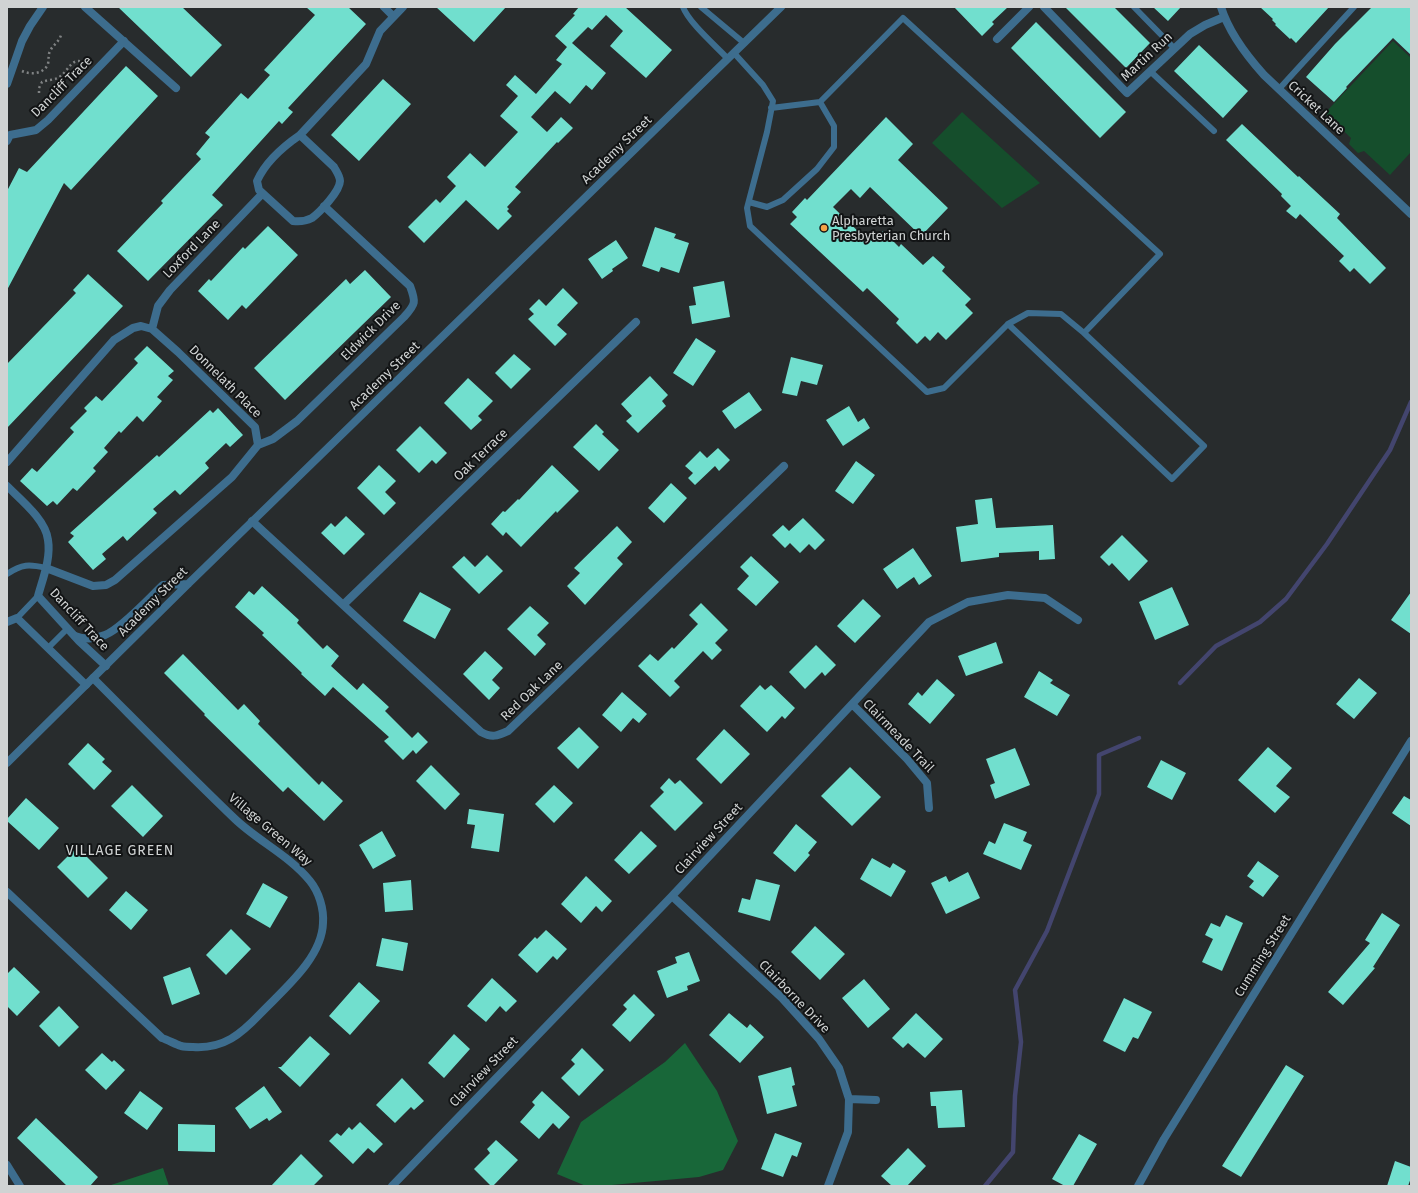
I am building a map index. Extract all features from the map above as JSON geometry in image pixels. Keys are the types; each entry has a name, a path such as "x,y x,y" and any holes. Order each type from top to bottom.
{"street":[{"path":"7,84 22,41 43,7"},
{"path":"85,7 176,88"},
{"path":"384,7 394,16"},
{"path":"300,135 334,167 338,172 340,181 337,191 324,206 312,218 300,222 294,221 262,194 257,185 259,176 282,149 300,135 366,64 380,31 403,7"},
{"name":"Academy Street","path":"7,763 252,521 781,7"},
{"path":"997,39 1029,7"},
{"name":"Martin Run","path":"1044,7 1127,93 1190,34 1205,25 1224,17"},
{"name":"Cricket Lane","path":"1221,7 1224,17 1235,38 1250,60 1278,89 1411,214"},
{"name":"Dancliff Trace","path":"8,136 36,130 48,120 124,41"},
{"name":"Loxford Lane","path":"152,329 158,306 170,290 262,194"},
{"name":"Eldwick Drive","path":"258,445 273,440 297,421 404,317 412,308 415,299 410,286 324,206"},
{"name":"Oak Terrace","path":"344,605 636,322"},
{"path":"7,462 114,340 133,328 141,326 152,329"},
{"name":"Donnelath Place","path":"152,329 178,352 255,427 258,445"},
{"path":"46,568 94,586 106,585 115,580 232,477 258,445"},
{"name":"Red Oak Lane","path":"252,521 481,732 488,736 496,737 508,731 784,466"},
{"name":"Dancliff Trace","path":"7,486 33,513 43,526 48,540 46,568 38,596 75,636 106,666"},
{"path":"75,636 82,639 106,635 117,628 163,585 188,584"},
{"name":"Clairview Street","path":"392,1186 672,896 929,622 968,602 1008,595 1045,598 1078,620"},
{"path":"7,622 17,618 86,685"},
{"name":"Village Green Way","path":"7,892 162,1038 182,1046 205,1048 228,1042 246,1029 306,965 315,952 321,938 323,923 322,908 318,893 302,871 237,820 93,678"},
{"name":"Clairmeade Trail","path":"852,704 907,759 927,783 929,808"},
{"name":"Cumming Street","path":"1138,1186 1164,1139 1411,741"},
{"name":"Clairborne Drive","path":"672,896 782,998 820,1038 838,1068 849,1099 848,1132 828,1186"},
{"path":"849,1099 876,1100"},
{"path":"7,1165 20,1186"}],"lane":[{"path":"683,7 685,12 697,27 763,85 773,101 767,132 747,208 750,226 927,392 944,388 1008,324 1028,313 1061,314 1084,333 1204,446 1172,479 1008,324"},
{"path":"700,7 744,43"},
{"path":"1134,7 1174,48"},
{"path":"1278,89 1354,7"},
{"path":"771,108 820,102 903,18 1160,254 1084,333"},
{"path":"1150,71 1214,131"},
{"path":"749,202 767,207 783,200 817,169 834,147 834,126 820,102"},
{"path":"7,574 17,567 30,565 46,568"},
{"path":"17,618 38,596"},
{"path":"48,648 68,628"}],"path":[{"path":"13,66 27,73 38,73 43,70 48,64 50,50 61,35"},
{"path":"39,93 39,88 42,82 57,78 75,62 84,62 96,70"}],"green space":[{"path":"1393,41 1411,58 1411,152 1390,175 1364,151 1358,153 1349,144 1351,138 1325,113"},
{"path":"962,112 1040,183 1002,208 932,143"},
{"path":"685,1043 717,1091 738,1141 723,1170 699,1177 601,1186 586,1186 557,1174 581,1122 665,1062"},
{"path":"163,1168 169,1186 108,1186"}],"building":[{"path":"118,7 182,7 222,45 191,77"},
{"path":"306,7 348,7 366,24 288,108 293,112 282,124 279,121 212,195 223,205 148,281 117,251 163,203 161,201 201,159 196,154 210,137 205,133 241,93 248,99 270,75 264,70 315,15"},
{"path":"436,7 506,7 474,42"},
{"path":"579,7 625,7 672,50 646,78 610,46 623,31 606,15 592,30 588,27 572,43 606,73 592,90 586,85 570,104 555,91 531,117 547,132 561,117 573,128 558,143 557,142 515,187 521,192 507,207 509,209 507,211 512,216 498,230 466,200 424,243 408,227 436,199 440,203 456,186 447,177 470,153 485,167 518,132 500,116 518,96 506,85 515,75 536,94 562,64 556,60 567,47 555,36 575,15 573,14"},
{"path":"954,7 1008,7 992,22 994,24 982,36"},
{"path":"1065,7 1114,7 1150,43 1126,68"},
{"path":"1153,7 1181,7 1168,21"},
{"path":"1260,7 1329,7 1296,43 1275,25 1276,24 1272,20 1273,19"},
{"path":"1372,7 1411,7 1411,55 1393,38 1346,87 1347,88 1334,102 1306,77 1335,44"},
{"path":"1036,22 1126,112 1100,138 1011,48"},
{"path":"1199,45 1248,91 1223,118 1174,71"},
{"path":"126,66 158,96 71,190 64,183 7,290 7,191 19,168 27,172"},
{"path":"383,79 411,104 359,161 331,135"},
{"name":"Alpharetta Presbyterian Church","path":"886,117 913,144 898,160 948,208 921,236 870,187 860,198 851,189 833,207 866,239 868,237 873,242 883,231 899,247 901,244 923,265 933,256 945,267 942,271 971,299 965,305 973,313 946,340 938,332 930,341 925,336 917,344 896,323 899,319 867,288 863,292 790,224 797,217 792,212 805,198 807,200"},
{"path":"1242,124 1340,214 1337,218 1386,268 1370,284 1354,268 1350,272 1339,261 1344,256 1300,214 1296,219 1286,211 1291,206 1281,196 1282,194 1226,140"},
{"path":"268,226 298,255 246,309 242,305 228,320 198,291 209,279 211,281 243,247 245,249"},
{"path":"655,227 676,234 674,238 689,243 679,273 661,267 659,272 642,266"},
{"path":"616,240 628,258 612,269 613,271 602,279 588,259"},
{"path":"365,270 391,297 285,400 254,368 346,279 350,284"},
{"path":"88,274 123,306 7,428 7,364 76,293 73,290"},
{"path":"724,281 730,317 692,324 689,306 696,305 693,287"},
{"path":"563,288 578,303 557,325 567,334 555,346 528,319 534,314 529,309 539,299 546,306"},
{"path":"696,338 716,351 693,386 673,373"},
{"path":"147,346 174,371 168,376 173,380 157,397 162,401 143,422 137,416 121,433 119,431 104,448 108,452 93,468 96,471 77,491 73,488 57,505 53,501 47,506 20,481 32,468 37,472 74,432 70,428 87,411 84,408 96,396 102,401 138,363 134,359"},
{"path":"514,354 531,369 511,389 495,373"},
{"path":"791,357 823,365 817,385 801,381 797,396 782,393"},
{"path":"650,376 668,395 662,401 666,406 638,433 626,421 632,416 621,404"},
{"path":"468,378 493,401 478,416 482,420 471,430 444,403"},
{"path":"749,392 762,410 735,429 722,411"},
{"path":"849,406 858,422 864,418 870,428 843,446 826,420"},
{"path":"218,408 243,435 230,447 226,443 205,463 209,468 180,495 175,490 153,509 157,513 127,541 123,536 102,554 106,559 93,570 68,542 74,536 70,533 157,455 159,457 210,410 213,413"},
{"path":"596,424 604,432 602,434 619,450 599,471 573,447"},
{"path":"420,426 447,453 436,464 432,460 419,473 396,450"},
{"path":"718,448 730,460 719,471 715,466 695,485 688,478 693,473 685,466 700,451 707,458"},
{"path":"856,461 875,475 853,504 835,491"},
{"path":"379,465 396,481 385,492 396,503 384,515 357,488"},
{"path":"552,465 579,491 557,513 556,511 521,547 506,532 503,536 491,524 503,511 505,512 518,499 519,500"},
{"path":"671,483 687,498 664,523 648,508"},
{"path":"992,498 996,528 1053,525 1055,559 1039,560 1039,551 999,553 999,557 961,562 956,527 978,524 975,500"},
{"path":"346,516 365,534 344,555 321,533 331,523 335,527"},
{"path":"803,518 825,540 815,550 809,544 800,553 790,543 785,548 772,535 783,525 789,531"},
{"path":"617,526 632,542 617,558 623,564 585,605 567,586 580,573 574,568"},
{"path":"1122,535 1148,561 1129,581 1112,563 1109,566 1100,557"},
{"path":"913,548 932,576 919,585 914,577 897,589 883,569"},
{"path":"487,555 503,571 479,594 452,567 464,556 475,567"},
{"path":"751,556 779,582 756,606 737,589 749,576 740,567"},
{"path":"262,586 299,620 297,623 323,649 327,645 339,656 331,666 357,690 363,683 389,707 385,711 412,738 418,732 428,742 416,754 413,750 403,760 384,741 389,737 333,687 325,696 262,635 264,633 235,607 249,591 254,595"},
{"path":"1172,587 1189,625 1155,640 1139,602"},
{"path":"420,592 451,609 435,639 403,621"},
{"path":"1411,592 1411,634 1391,620"},
{"path":"863,599 881,616 855,643 837,626"},
{"path":"701,603 728,630 715,643 722,650 712,660 703,651 674,681 680,687 670,697 638,666 650,654 658,661 672,647 674,649 698,624 689,615"},
{"path":"530,606 549,623 537,635 546,644 535,656 507,629"},
{"path":"996,642 1003,663 966,676 958,656"},
{"path":"816,645 836,665 825,676 822,672 805,689 789,672"},
{"path":"485,651 503,668 492,680 500,688 489,700 463,674"},
{"path":"183,654 238,710 244,704 260,721 258,724 319,785 322,781 343,801 324,821 288,787 283,792 204,715 205,714 164,673"},
{"path":"1039,671 1053,680 1050,683 1070,695 1057,716 1024,697"},
{"path":"1359,678 1377,693 1354,719 1336,704"},
{"path":"937,679 955,695 930,724 908,704 918,692 922,696"},
{"path":"760,685 765,690 771,685 795,708 785,719 782,716 767,732 740,706"},
{"path":"622,692 647,714 639,723 633,718 621,732 602,715"},
{"path":"579,727 599,747 578,769 557,748"},
{"path":"724,729 750,754 721,784 696,759"},
{"path":"88,743 105,759 102,762 112,771 94,790 68,764"},
{"path":"1268,747 1292,768 1276,786 1290,797 1275,813 1238,780"},
{"path":"1015,748 1030,785 995,799 990,785 995,783 986,759"},
{"path":"1161,760 1186,773 1172,800 1147,787"},
{"path":"431,765 460,794 445,810 416,781"},
{"path":"850,767 881,797 852,826 821,796"},
{"path":"669,778 675,784 680,780 703,803 675,831 650,806 664,792 660,788"},
{"path":"132,785 163,816 143,837 111,806"},
{"path":"554,785 573,803 554,823 535,804"},
{"path":"1404,796 1411,800 1411,826 1392,813"},
{"path":"26,798 59,828 39,850 7,821 7,819"},
{"path":"469,809 504,814 499,852 471,848 475,825 467,824"},
{"path":"1004,823 1027,832 1023,841 1032,845 1021,870 983,854 989,841 995,844"},
{"path":"796,824 817,842 808,853 810,855 795,872 773,853"},
{"path":"382,831 396,856 373,869 359,845"},
{"path":"641,831 657,846 629,874 614,860"},
{"path":"77,847 108,878 88,898 57,867"},
{"path":"872,858 890,868 893,863 906,871 891,897 860,879"},
{"path":"1258,861 1279,876 1263,897 1249,887 1254,881 1247,876"},
{"path":"968,872 980,898 946,914 931,883 946,876 949,882"},
{"path":"586,876 612,901 602,912 596,906 581,923 561,904"},
{"path":"756,879 780,885 770,921 738,912 742,898 750,900"},
{"path":"411,880 413,910 385,912 383,883"},
{"path":"263,883 288,897 270,928 246,914"},
{"path":"126,891 148,910 131,930 109,910"},
{"path":"1382,913 1400,925 1373,967 1375,968 1343,1005 1328,992 1370,943 1365,940"},
{"path":"1226,915 1243,923 1222,971 1202,962 1213,939 1205,935 1211,923 1220,927"},
{"path":"815,926 845,954 820,980 791,952"},
{"path":"231,929 251,949 226,975 206,955"},
{"path":"546,930 567,949 557,960 553,956 537,973 518,955 535,937 537,939"},
{"path":"382,938 408,943 403,971 376,966"},
{"path":"689,952 700,981 687,986 688,990 667,998 657,971 677,963 675,957"},
{"path":"14,967 40,992 17,1016 7,1006 7,974"},
{"path":"190,967 200,994 172,1005 163,977"},
{"path":"492,978 517,1001 506,1012 500,1006 486,1022 467,1006"},
{"path":"864,979 890,1009 868,1028 842,998"},
{"path":"359,982 380,1001 350,1035 329,1016"},
{"path":"634,994 655,1015 630,1042 612,1025 627,1009 623,1005"},
{"path":"1124,998 1152,1012 1138,1039 1133,1037 1125,1052 1103,1041"},
{"path":"59,1006 79,1027 59,1047 39,1026"},
{"path":"729,1013 747,1028 750,1024 764,1037 740,1063 709,1035"},
{"path":"916,1013 943,1039 925,1058 908,1043 903,1048 892,1038"},
{"path":"454,1034 470,1049 444,1078 428,1063"},
{"path":"310,1036 330,1054 300,1087 278,1067 281,1067"},
{"path":"582,1048 604,1070 579,1096 561,1078 575,1064 571,1060"},
{"path":"102,1053 112,1062 114,1060 125,1070 106,1090 85,1070"},
{"path":"1286,1065 1304,1076 1241,1177 1222,1166"},
{"path":"791,1067 795,1085 792,1086 797,1106 767,1114 758,1076"},
{"path":"402,1078 424,1101 414,1110 411,1107 395,1123 376,1105"},
{"path":"264,1086 282,1112 269,1121 267,1118 250,1129 235,1108"},
{"path":"962,1090 965,1127 938,1128 936,1106 931,1106 930,1092"},
{"path":"140,1091 163,1108 147,1130 124,1113"},
{"path":"542,1091 570,1117 559,1129 553,1123 539,1139 520,1122 535,1105 532,1102"},
{"path":"36,1118 98,1177 90,1186 67,1186 17,1138"},
{"path":"360,1122 383,1144 374,1153 368,1148 353,1164 329,1141 337,1133 341,1136 349,1127 352,1130"},
{"path":"178,1124 215,1125 215,1152 178,1151"},
{"path":"775,1133 802,1143 797,1157 792,1155 783,1177 761,1169"},
{"path":"1079,1134 1097,1144 1073,1186 1065,1186 1052,1179"},
{"path":"496,1140 518,1160 493,1186 491,1186 474,1169 490,1153 487,1149"},
{"path":"908,1148 926,1166 907,1186 892,1186 881,1176"},
{"path":"301,1154 323,1176 313,1186 271,1186"},
{"path":"1395,1161 1411,1167 1411,1178 1408,1186 1387,1186"}],"waterway":[{"path":"1180,683 1216,646 1260,622 1286,599 1327,544 1390,450 1411,402"},
{"path":"985,1186 1013,1152 1015,1096 1021,1042 1015,990 1047,931 1099,794 1099,755 1139,738"}],"place":[{"name":"Alpharetta Presbyterian Church","path":"824,228"}],"district":[{"name":"VILLAGE GREEN","path":"120,851"}]}
